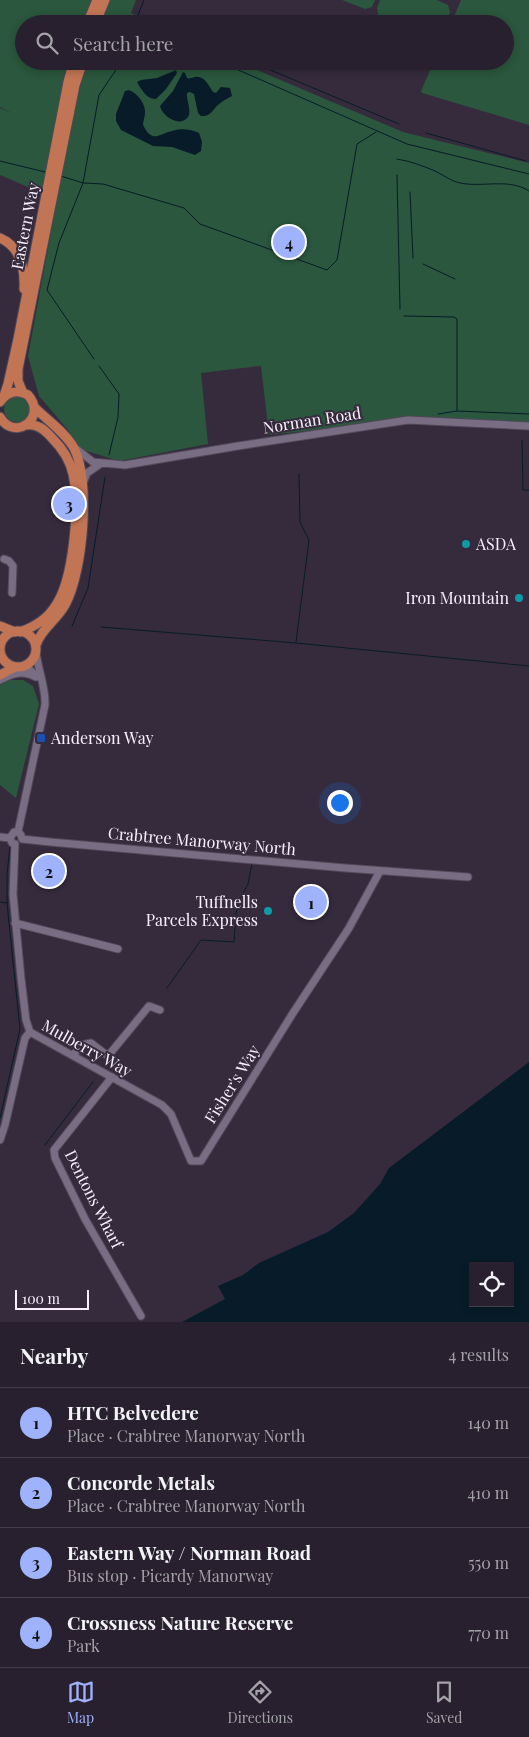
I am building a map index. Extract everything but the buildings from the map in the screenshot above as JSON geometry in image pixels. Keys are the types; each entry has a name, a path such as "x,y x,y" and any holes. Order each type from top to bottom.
{"main road":[{"path":"91,15 97,0"},
{"path":"99,15 105,0"},
{"name":"Eastern Way","path":"55,167 71,70"},
{"name":"Eastern Way","path":"2,399 8,384 55,167 80,70"},
{"name":"Eastern Way","path":"23,393 18,382 18,369 52,182"},
{"path":"0,238 14,247 19,255 23,270 23,294 18,339"},
{"path":"2,399 12,392 23,393 31,399 34,407 33,417 26,425"},
{"path":"0,675 30,662 39,636 65,605 72,588 81,538 82,485 80,464 73,447 60,431 34,407"},
{"path":"0,417 4,424 17,428 26,425 36,425 58,444 72,471 76,503 72,553 61,597 43,621 28,629 6,636 2,641 0,651 6,663 18,667"},
{"path":"0,626 32,636 36,649"}],"street":[{"name":"Norman Road","path":"73,447 85,458 104,464 137,464 238,446 408,420 529,426"},
{"path":"82,485 87,473 104,464"},
{"path":"4,560 9,561 13,566 12,593"},
{"path":"10,838 12,843 19,843 44,712 45,696 39,679 36,649"},
{"path":"18,667 29,669 39,679"},
{"path":"0,680 16,673 26,673 39,679"},
{"path":"10,838 12,834 20,835"},
{"name":"Crabtree Manorway North","path":"20,835 380,871 468,877"},
{"path":"0,837 10,838"},
{"name":"Mulberry Way","path":"15,844 13,894 25,1012 30,1032 168,1110 192,1161"},
{"name":"Fisher's Way","path":"192,1161 201,1161 293,1013 349,928 380,871"},
{"path":"16,923 118,949"},
{"path":"73,1055 82,1045 91,1043 108,1056 149,1006 160,1010"},
{"path":"0,1140 24,1038 30,1032"},
{"name":"Dentons Wharf","path":"112,1077 54,1150 55,1158 85,1219 141,1316"}],"green space":[{"path":"0,0 93,0 87,15 15,15 15,70 67,70 42,193 0,175 0,108 12,113 0,107"},
{"path":"109,0 136,0 131,13 135,15 103,15"},
{"path":"342,0 375,0 372,7 365,9"},
{"path":"380,0 437,0 448,5 450,12 449,15 378,15 377,8"},
{"path":"461,0 529,0 529,125 422,93 421,91 430,70 514,70 514,15 455,15"},
{"path":"83,70 257,70 403,132 529,163 529,423 399,421 269,435 261,366 201,373 208,444 119,461 80,449 68,430 39,396 28,356 79,83"},
{"path":"17,396 26,400 30,409 26,418 17,422 8,418 4,409 8,400"},
{"path":"9,680 23,680 33,686 39,704 16,798 0,785 0,685"}],"water":[{"path":"176,70 177,73 166,89 156,99 147,96 137,82 157,78"},
{"path":"183,72 187,78 198,77 204,79 213,92 216,93 221,87 230,88 232,96 209,114 201,116 198,113 194,94 187,93 189,115 185,120 176,121 168,117 161,110 160,106 173,91"},
{"path":"129,90 138,96 142,103 145,110 143,125 150,134 156,136 179,129 199,133 202,142 201,151 195,155 172,147 153,146 121,130 116,121 116,114 125,91"},
{"path":"529,1062 529,1322 182,1322 225,1299 218,1286 243,1275 259,1263 328,1232 354,1213 380,1184 389,1168"}],"waterway":[{"path":"138,15 144,0"},
{"path":"94,359 47,290 59,243 83,183 99,95 116,70"},
{"path":"238,70 407,144 529,174"},
{"path":"270,70 399,124"},
{"path":"61,176 83,183 103,184 184,208 200,224 327,270 337,260 357,144 376,132"},
{"path":"426,133 526,161"},
{"path":"397,159 426,167 458,182 467,184 507,184 522,187 529,191"},
{"path":"0,161 45,172"},
{"path":"397,175 400,309"},
{"path":"410,192 413,258"},
{"path":"423,264 455,279"},
{"path":"404,316 454,317 457,319 457,411"},
{"path":"99,366 119,394 118,417 109,455"},
{"path":"438,414 457,411 529,414"},
{"path":"522,440 523,490 529,490"},
{"path":"296,642 309,540 300,522 299,474"},
{"path":"72,626 88,588 105,477"},
{"path":"101,627 296,643 529,666"},
{"path":"0,1118 20,1029 7,903 7,874 10,847"},
{"path":"167,988 201,940 234,942 236,913 239,901 248,884 252,864"},
{"path":"0,902 7,903"},
{"path":"45,1145 93,1082"}],"place":[{"name":"Crossness Nature Reserve","path":"289,242"},
{"name":"Eastern Way / Norman Road","path":"69,504"},
{"name":"ASDA","path":"466,544"},
{"name":"Iron Mountain","path":"519,598"},
{"name":"Anderson Way","path":"41,738"},
{"name":"Concorde Metals","path":"49,871"},
{"name":"HTC Belvedere","path":"311,902"},
{"name":"Tuffnells Parcels Express","path":"268,911"}]}
